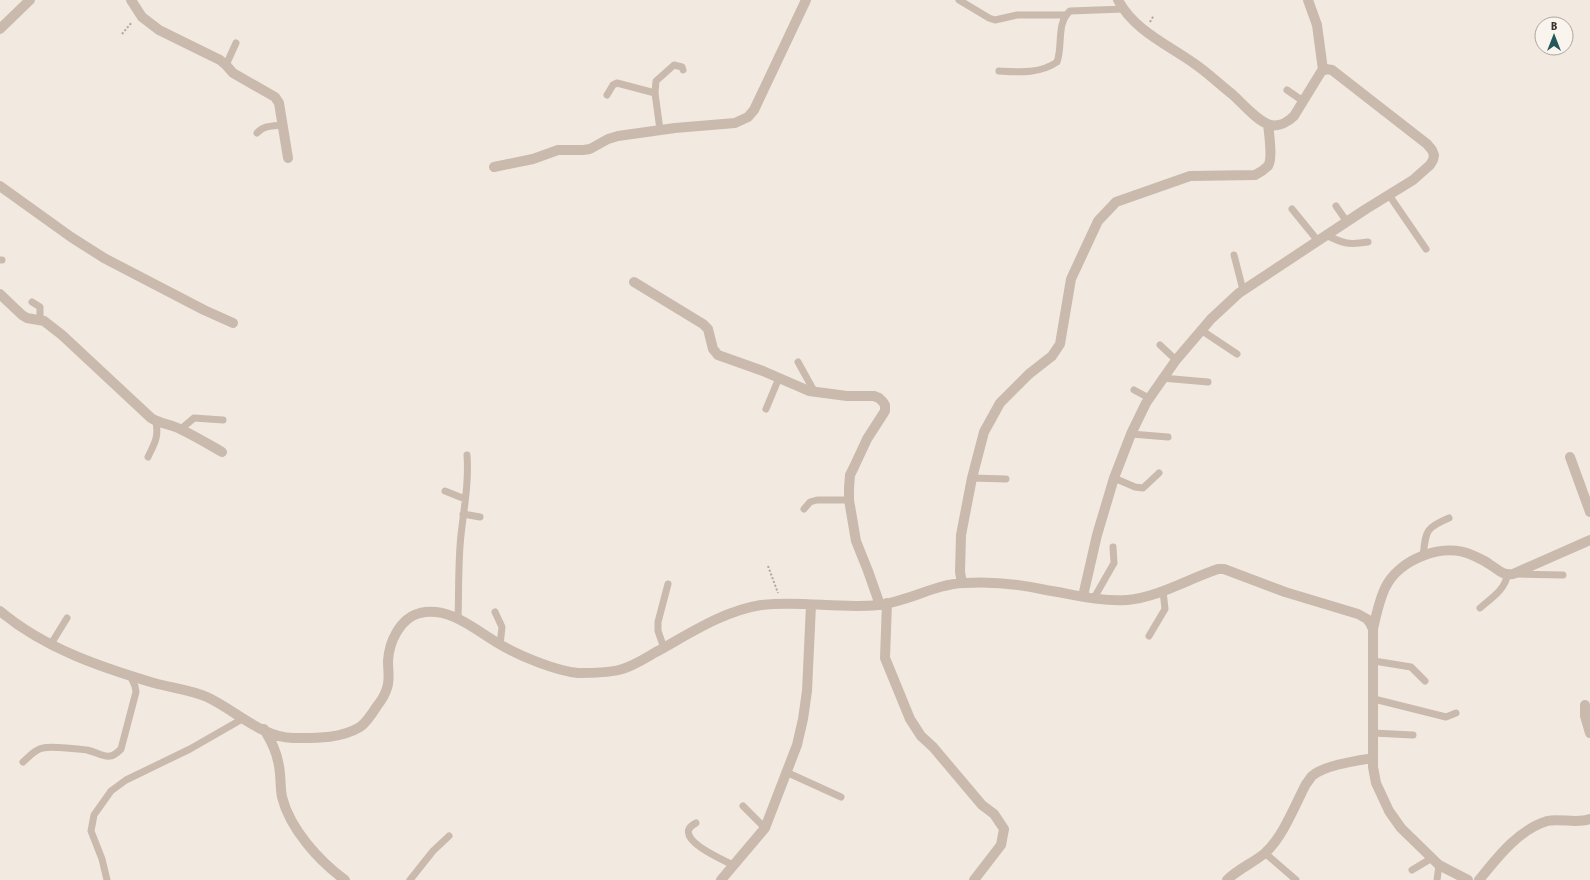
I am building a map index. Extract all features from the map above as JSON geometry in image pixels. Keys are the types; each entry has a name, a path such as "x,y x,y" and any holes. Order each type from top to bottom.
{"street":[{"path":"0,29 30,0"},
{"path":"494,167 533,159 558,150 590,149 608,139 618,136 660,130 735,123 748,116 754,110 806,0"},
{"path":"1118,0 1124,9 1145,31 1194,63 1237,98 1261,120 1268,124 1275,125 1290,120 1294,116 1324,70 1317,25 1308,0"},
{"path":"133,1 140,14 159,30 204,51 226,65 233,73 275,98 279,103 288,158"},
{"path":"1083,596 1097,535 1114,478 1137,418 1162,378 1176,360 1201,330 1232,298 1326,235 1414,180 1430,165 1434,155 1432,150 1337,73 1332,70 1324,70"},
{"path":"962,583 960,566 961,535 972,478 984,432 1000,403 1029,374 1052,356 1060,344 1071,278 1098,221 1116,202 1190,176 1255,175 1262,172 1269,165 1271,158 1268,124"},
{"path":"0,186 71,238 104,258 204,310 233,323"},
{"path":"634,282 703,324 708,330 713,349 718,355 814,392 847,396 874,396 880,398 885,405 885,411 867,439 850,475 849,500 856,541 883,604 885,658 910,719 921,736 933,747 982,805 994,814 1004,829 1001,845 974,880"},
{"path":"0,294 22,315 27,318 40,319 62,335 156,422 168,424 181,429 222,452"},
{"path":"1570,457 1590,512"},
{"path":"1468,880 1435,862 1401,828 1389,811 1376,783 1372,767 1374,699 1373,629 1380,599 1385,587 1393,575 1410,562 1422,556 1437,552 1452,551 1470,554 1489,564 1501,573 1510,574 1590,540"},
{"path":"0,611 41,639 72,655 130,675 205,696 277,736 287,738 339,736 359,727 368,720 388,687 392,642 404,622 412,616 422,613 434,612 458,618 500,645 546,665 576,673 616,671 631,666 712,621 736,611 764,605 782,604 883,604 962,583 995,583 1016,585 1094,598 1129,600 1162,591 1218,569 1285,592 1358,614 1367,619 1373,629"},
{"path":"722,879 765,828 797,745 803,719 809,662 811,605"},
{"path":"1585,705 1585,716 1590,732"},
{"path":"264,729 274,747 278,759 281,789 286,809 304,840 332,870 344,880"},
{"path":"1227,880 1265,853 1279,836 1306,784 1312,776 1341,764 1372,758"},
{"path":"1479,880 1505,850 1520,836 1536,826 1548,821 1590,819"}],"lane":[{"path":"959,0 995,20 1017,15 1065,15 1070,11 1076,10 1124,9"},
{"path":"999,71 1032,72 1057,62 1065,15"},
{"path":"226,65 236,43"},
{"path":"660,130 654,93 656,81 674,65 678,65 683,70"},
{"path":"607,95 613,85 617,83 654,93"},
{"path":"1287,90 1303,101"},
{"path":"257,133 264,127 283,125"},
{"path":"1389,195 1426,249"},
{"path":"1336,206 1347,222"},
{"path":"1292,209 1318,241"},
{"path":"1326,235 1346,244 1352,245 1368,242"},
{"path":"1234,255 1243,290"},
{"path":"32,302 40,307 40,319"},
{"path":"1201,330 1237,354"},
{"path":"1160,345 1176,360"},
{"path":"798,362 814,392"},
{"path":"766,408 780,378"},
{"path":"1162,378 1208,382"},
{"path":"1134,390 1149,398"},
{"path":"181,429 194,418 223,420"},
{"path":"148,457 157,437 158,432 156,422"},
{"path":"1131,434 1168,437"},
{"path":"458,618 460,551 468,470 467,455"},
{"path":"1114,478 1138,488 1143,488 1159,473"},
{"path":"972,478 1006,479"},
{"path":"445,491 466,499"},
{"path":"804,508 810,502 817,500 849,500"},
{"path":"463,514 480,517"},
{"path":"1422,556 1425,538 1429,530 1434,525 1449,518"},
{"path":"1094,598 1114,563 1113,547"},
{"path":"1480,608 1504,586 1510,574 1563,575"},
{"path":"664,648 658,632 658,622 668,584"},
{"path":"1149,636 1165,609 1162,591"},
{"path":"495,612 502,627 500,645"},
{"path":"51,644 67,618"},
{"path":"1374,662 1411,667 1425,681"},
{"path":"23,762 36,751 43,748 81,750 89,751 97,755 108,756 116,754 121,749 128,717 135,698 135,686 130,675"},
{"path":"1374,699 1446,717 1456,713"},
{"path":"107,880 102,859 91,831 94,815 112,791 126,780 190,749 244,718"},
{"path":"1373,732 1412,735"},
{"path":"786,772 841,797"},
{"path":"743,806 765,828"},
{"path":"696,823 689,828 688,831 691,839 710,853 733,865"},
{"path":"410,880 433,851 449,836"},
{"path":"1265,853 1296,880"},
{"path":"1412,870 1435,862 1436,880"}],"path":[{"path":"122,34 140,14"},
{"path":"768,566 782,604"}]}
